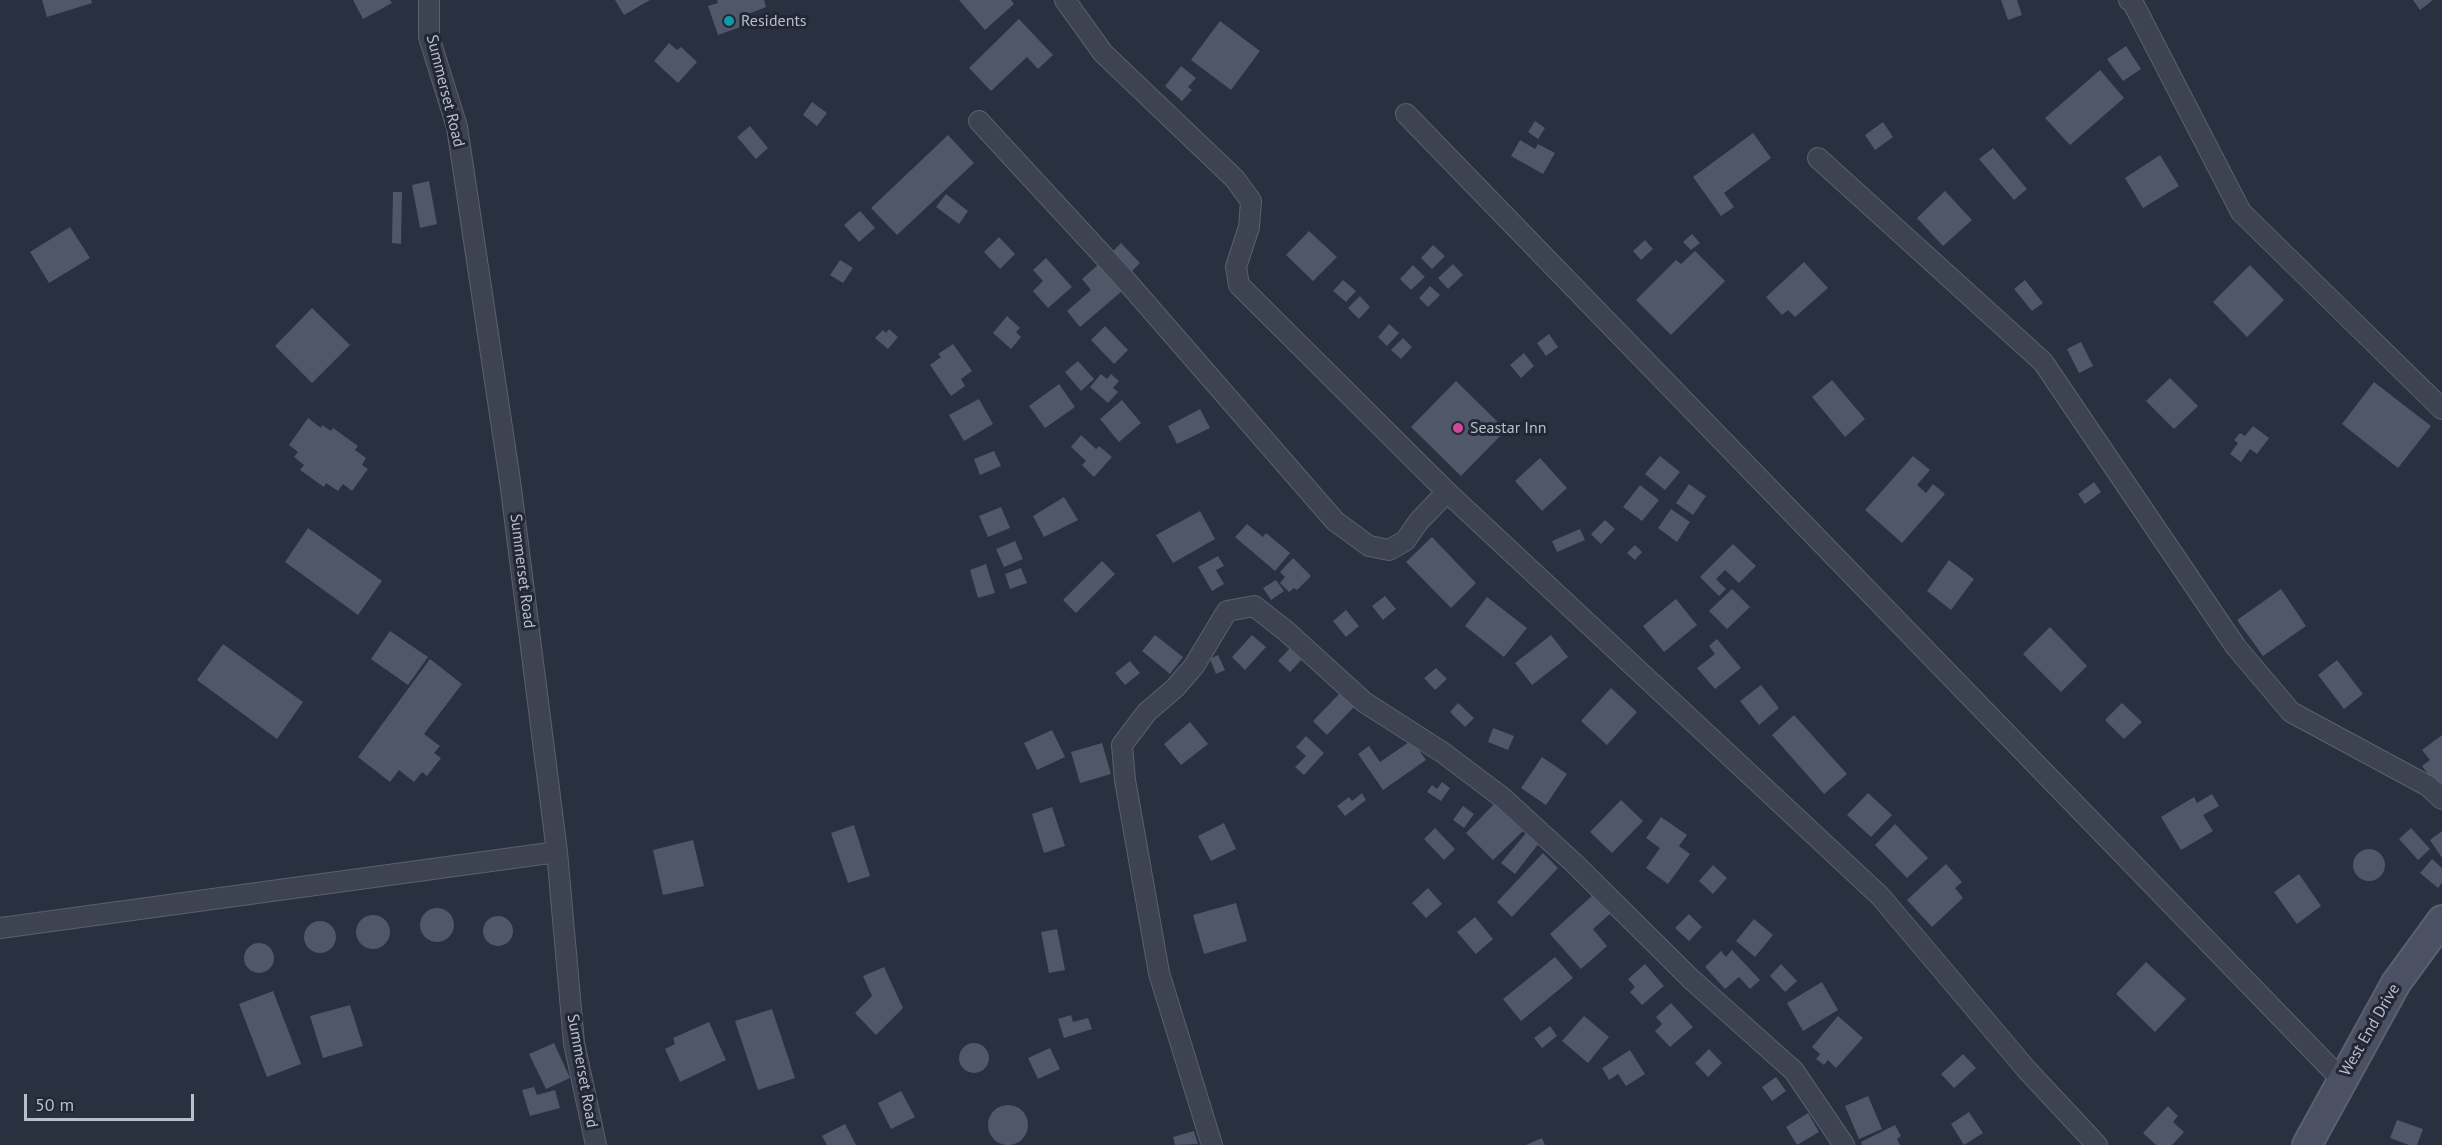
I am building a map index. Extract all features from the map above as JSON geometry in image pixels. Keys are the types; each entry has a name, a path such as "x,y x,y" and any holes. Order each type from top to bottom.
{"main road":[{"name":"West End Drive","path":"2307,1145 2396,983 2442,920"}],"street":[{"name":"Summerset Road","path":"429,0 429,37 457,127 510,481 557,852 574,1043 596,1145"},
{"path":"1065,0 1103,53 1235,179 1251,201 1250,227 1236,267 1239,285 1447,492 1880,896 2027,1070 2097,1145"},
{"path":"2129,0 2132,1 2241,212 2442,409"},
{"path":"1406,114 2341,1080"},
{"path":"979,121 1122,276 1335,521 1369,546 1389,550 1405,541 1419,521 1447,492"},
{"path":"1818,158 2043,362 2236,647 2291,712 2428,786 2442,799"},
{"path":"1212,1145 1159,973 1125,780 1122,745 1147,712 1175,688 1194,666 1227,611 1254,606 1286,631 1364,702 1442,752 1503,798 1567,856 1691,979 1794,1071 1844,1145"},
{"path":"0,928 557,852"}],"building":[{"path":"42,0 91,0 92,3 47,17"},
{"path":"353,0 390,0 392,3 363,19"},
{"path":"615,0 650,0 624,15"},
{"name":"Residents","path":"717,0 764,0 766,7 743,16 746,25 718,35 708,6 718,3"},
{"path":"959,0 1011,0 1014,4 985,30"},
{"path":"2001,0 2017,0 2022,15 2008,20"},
{"path":"2413,0 2433,0 2420,10"},
{"path":"1019,19 1053,55 1038,69 1027,57 991,91 969,68"},
{"path":"1220,21 1260,51 1231,90 1191,60"},
{"path":"669,43 677,50 681,47 697,62 678,83 654,61"},
{"path":"2126,46 2141,69 2123,81 2107,59"},
{"path":"1181,66 1196,78 1188,87 1192,90 1182,101 1165,86"},
{"path":"2100,70 2124,98 2070,145 2045,118"},
{"path":"812,102 827,113 817,126 803,115"},
{"path":"1535,121 1545,128 1538,139 1528,132"},
{"path":"1883,122 1893,137 1875,150 1865,135"},
{"path":"750,126 768,148 756,159 737,137"},
{"path":"1753,133 1771,158 1724,193 1734,207 1721,216 1693,177"},
{"path":"948,135 974,163 897,235 871,208"},
{"path":"1520,140 1535,149 1538,144 1555,153 1543,174 1511,156"},
{"path":"1993,148 2027,189 2014,200 1979,159"},
{"path":"2160,155 2179,186 2143,208 2125,178"},
{"path":"429,181 437,224 420,228 412,185"},
{"path":"1945,191 1972,220 1943,246 1917,218"},
{"path":"393,192 402,192 401,244 392,243"},
{"path":"946,194 968,211 959,224 936,207"},
{"path":"860,211 875,228 859,242 844,225"},
{"path":"70,227 90,258 49,283 30,252"},
{"path":"1309,231 1337,257 1313,281 1286,255"},
{"path":"1692,234 1700,243 1691,250 1683,242"},
{"path":"999,237 1015,254 1000,269 984,252"},
{"path":"1645,240 1653,249 1641,260 1633,251"},
{"path":"1121,243 1140,263 1127,276 1108,256"},
{"path":"1433,245 1445,256 1432,269 1421,258"},
{"path":"1695,251 1725,281 1671,335 1636,300 1676,260 1681,264"},
{"path":"1046,258 1072,287 1048,308 1033,291 1043,281 1033,270"},
{"path":"840,260 853,268 843,283 830,275"},
{"path":"1804,262 1828,288 1795,317 1788,310 1782,315 1766,297"},
{"path":"1099,264 1122,291 1080,327 1067,311 1091,290 1082,279"},
{"path":"1453,264 1463,275 1448,289 1438,278"},
{"path":"1413,265 1425,277 1411,290 1400,279"},
{"path":"2250,265 2284,300 2247,337 2213,302"},
{"path":"1343,280 1356,291 1346,302 1333,291"},
{"path":"2025,280 2043,303 2032,311 2014,289"},
{"path":"1430,286 1440,295 1428,307 1419,298"},
{"path":"1360,296 1370,307 1359,319 1348,308"},
{"path":"312,308 350,345 312,383 275,346"},
{"path":"1007,316 1020,328 1016,332 1021,337 1011,349 993,333"},
{"path":"1389,324 1399,333 1387,346 1378,337"},
{"path":"1105,326 1128,350 1114,364 1091,340"},
{"path":"889,329 898,337 888,349 875,338 883,330 886,333"},
{"path":"1549,334 1558,347 1546,356 1537,343"},
{"path":"1403,338 1412,347 1401,359 1391,350"},
{"path":"2081,342 2093,366 2079,373 2067,349"},
{"path":"953,344 972,371 961,379 965,386 951,396 930,365 941,357 938,354"},
{"path":"1524,353 1534,366 1521,378 1510,365"},
{"path":"1078,361 1094,379 1081,391 1065,372"},
{"path":"1101,374 1107,379 1111,374 1119,381 1113,388 1118,392 1108,403 1090,387"},
{"path":"2170,378 2198,406 2174,429 2146,401"},
{"path":"1832,380 1865,419 1845,437 1812,397"},
{"name":"Seastar Inn","path":"1456,381 1506,430 1461,476 1411,427"},
{"path":"2374,382 2431,426 2398,468 2342,424"},
{"path":"1059,384 1075,407 1045,428 1029,406"},
{"path":"979,399 993,424 964,441 949,415"},
{"path":"1122,400 1141,423 1119,442 1100,419"},
{"path":"1200,409 1210,428 1177,444 1168,426"},
{"path":"308,418 321,428 322,425 331,431 333,428 358,446 355,450 366,458 362,465 368,469 352,491 343,484 338,491 326,483 324,487 300,470 304,465 294,457 298,452 289,445"},
{"path":"2253,426 2269,438 2257,454 2250,449 2241,462 2230,454 2238,443 2234,440 2240,433 2245,436"},
{"path":"1081,435 1096,449 1099,446 1112,457 1094,477 1082,465 1086,461 1071,447"},
{"path":"994,451 1001,466 980,475 974,459"},
{"path":"1660,456 1680,472 1665,490 1645,474"},
{"path":"1913,456 1930,470 1917,485 1926,493 1933,484 1945,494 1902,543 1865,510"},
{"path":"1540,458 1567,488 1542,511 1515,481"},
{"path":"2094,482 2101,492 2085,504 2078,494"},
{"path":"1689,484 1706,496 1693,515 1676,503"},
{"path":"1640,485 1659,500 1642,521 1623,507"},
{"path":"1064,497 1078,520 1044,537 1033,516"},
{"path":"1001,507 1010,528 988,537 979,516"},
{"path":"1671,509 1690,522 1677,542 1658,528"},
{"path":"1200,511 1215,539 1173,563 1156,535"},
{"path":"1605,520 1615,529 1601,544 1591,534"},
{"path":"1247,524 1263,537 1266,533 1290,553 1275,571 1235,537"},
{"path":"308,528 382,581 358,615 285,562"},
{"path":"1580,529 1585,540 1557,552 1552,541"},
{"path":"1432,537 1476,583 1451,608 1406,562"},
{"path":"1015,541 1023,559 1004,567 996,549"},
{"path":"1733,544 1756,566 1739,583 1725,570 1716,579 1726,589 1719,596 1700,577"},
{"path":"1635,545 1642,552 1635,560 1627,553"},
{"path":"1218,556 1224,566 1216,570 1224,584 1212,591 1198,567"},
{"path":"1293,558 1311,576 1297,590 1294,588 1289,592 1280,583 1285,577 1280,572"},
{"path":"1949,560 1974,579 1951,610 1927,591"},
{"path":"1102,561 1115,574 1076,613 1063,600"},
{"path":"986,564 995,593 978,598 970,570"},
{"path":"1021,568 1027,583 1010,589 1005,574"},
{"path":"1276,580 1284,591 1271,600 1263,588"},
{"path":"1732,589 1750,607 1727,629 1709,611"},
{"path":"2281,589 2306,626 2263,656 2237,620"},
{"path":"1385,596 1396,609 1383,620 1372,606"},
{"path":"1487,597 1527,628 1504,657 1465,626"},
{"path":"1676,599 1697,625 1664,652 1643,626"},
{"path":"1346,610 1359,626 1346,637 1333,621"},
{"path":"2050,627 2087,666 2061,692 2023,654"},
{"path":"390,631 428,657 408,685 371,659"},
{"path":"1155,635 1183,657 1170,674 1142,651"},
{"path":"1252,635 1266,647 1245,670 1232,657"},
{"path":"1551,635 1568,657 1532,685 1515,663"},
{"path":"1717,639 1741,668 1715,689 1697,668 1715,654 1709,646"},
{"path":"223,644 303,702 277,739 197,680"},
{"path":"1291,647 1303,658 1290,672 1278,661"},
{"path":"1218,655 1225,670 1216,674 1210,659"},
{"path":"430,659 462,684 424,734 440,746 434,753 441,758 427,776 422,772 414,782 399,770 390,782 358,757"},
{"path":"2337,660 2363,694 2344,709 2318,675"},
{"path":"1130,661 1140,673 1125,685 1115,673"},
{"path":"1436,668 1447,679 1435,690 1424,678"},
{"path":"1761,685 1779,708 1759,725 1740,701"},
{"path":"1611,688 1637,712 1607,745 1581,721"},
{"path":"1341,692 1355,706 1327,735 1313,721"},
{"path":"1458,703 1474,718 1465,727 1450,712"},
{"path":"2122,703 2142,722 2124,739 2105,720"},
{"path":"1794,715 1847,774 1824,794 1772,735"},
{"path":"1190,722 1208,744 1181,765 1164,744"},
{"path":"1493,728 1514,736 1508,750 1488,742"},
{"path":"1052,730 1065,757 1037,770 1024,743"},
{"path":"2442,735 2442,793 2422,766 2430,760 2422,750"},
{"path":"1306,736 1324,753 1304,775 1295,767 1306,756 1296,747"},
{"path":"1412,740 1426,760 1383,790 1358,754 1369,746 1380,762"},
{"path":"1102,743 1111,774 1080,783 1071,752"},
{"path":"1542,757 1567,774 1546,805 1521,788"},
{"path":"1442,782 1450,788 1441,801 1427,792 1432,785 1437,789"},
{"path":"1362,793 1366,800 1345,816 1337,806 1349,797 1352,801"},
{"path":"1868,793 1892,815 1871,837 1847,815"},
{"path":"2212,794 2219,806 2203,815 2213,831 2181,850 2161,817 2194,797 2197,803"},
{"path":"1621,800 1643,821 1612,853 1590,832"},
{"path":"1495,803 1523,831 1493,860 1466,833"},
{"path":"1463,806 1474,814 1464,828 1453,820"},
{"path":"1052,807 1065,846 1044,853 1032,814"},
{"path":"1661,817 1687,835 1679,846 1690,854 1668,884 1646,868 1660,848 1646,838"},
{"path":"1224,823 1236,849 1211,861 1198,836"},
{"path":"1895,824 1928,858 1907,878 1875,845"},
{"path":"854,825 870,876 848,883 831,833"},
{"path":"1435,828 1455,849 1444,860 1424,839"},
{"path":"2411,828 2430,849 2418,860 2399,839"},
{"path":"2442,831 2442,858 2430,840"},
{"path":"1526,833 1539,843 1515,874 1501,863"},
{"path":"693,840 704,886 663,895 653,850"},
{"path":"2369,849 2380,854 2385,865 2380,876 2369,881 2358,876 2353,865 2358,854"},
{"path":"1543,853 1558,868 1512,917 1497,902"},
{"path":"2432,859 2442,868 2442,883 2438,888 2420,873"},
{"path":"1946,864 1962,882 1955,888 1963,898 1932,927 1907,900"},
{"path":"1713,865 1727,878 1713,894 1699,881"},
{"path":"2299,874 2321,906 2297,924 2274,892"},
{"path":"1428,888 1442,904 1426,918 1412,903"},
{"path":"1594,894 1611,913 1593,929 1607,946 1581,969 1550,934"},
{"path":"1236,903 1247,941 1204,954 1193,915"},
{"path":"437,908 449,913 454,925 449,937 437,942 425,937 420,925 425,913"},
{"path":"1689,914 1702,927 1689,941 1675,928"},
{"path":"373,915 385,920 390,932 385,944 373,949 361,944 356,932 361,920"},
{"path":"498,916 504,917 512,925 512,937 504,945 498,946 492,945 484,937 483,931 484,925 492,917"},
{"path":"1475,917 1493,939 1476,954 1457,932"},
{"path":"1754,919 1773,935 1755,957 1736,941"},
{"path":"320,921 331,926 336,937 331,948 320,953 309,948 304,937 309,926"},
{"path":"1057,929 1065,970 1049,973 1041,932"},
{"path":"259,943 270,947 274,958 270,969 259,973 248,969 244,958 248,947"},
{"path":"1732,950 1760,980 1750,989 1739,977 1725,989 1705,967 1721,951 1726,957"},
{"path":"1555,957 1573,978 1521,1021 1503,999"},
{"path":"2146,962 2186,999 2155,1032 2116,994"},
{"path":"1645,964 1664,986 1642,1005 1630,992 1635,987 1628,979"},
{"path":"1781,964 1797,981 1785,992 1770,976"},
{"path":"884,967 903,1008 876,1035 855,1013 872,996 863,976"},
{"path":"1822,982 1838,1010 1803,1031 1787,1003"},
{"path":"273,991 301,1064 267,1077 239,1004"},
{"path":"1671,1003 1693,1027 1670,1047 1655,1031 1662,1024 1656,1017"},
{"path":"350,1005 363,1046 323,1058 310,1016"},
{"path":"772,1009 795,1078 758,1090 735,1021"},
{"path":"1071,1015 1073,1022 1088,1018 1092,1029 1064,1038 1058,1019"},
{"path":"1584,1016 1609,1037 1588,1063 1562,1041"},
{"path":"1838,1016 1863,1038 1836,1068 1828,1060 1824,1065 1816,1059 1820,1054 1812,1047"},
{"path":"709,1022 726,1060 680,1082 665,1049 675,1044 673,1038"},
{"path":"1550,1026 1557,1036 1542,1048 1534,1038"},
{"path":"554,1043 570,1078 546,1089 529,1054"},
{"path":"974,1043 984,1048 989,1058 984,1068 974,1073 964,1068 959,1058 964,1048"},
{"path":"1050,1048 1060,1069 1038,1079 1028,1058"},
{"path":"1709,1049 1722,1063 1708,1077 1695,1063"},
{"path":"1630,1050 1645,1074 1626,1086 1618,1074 1609,1080 1602,1068"},
{"path":"1963,1054 1976,1068 1954,1088 1941,1074"},
{"path":"1776,1077 1786,1091 1772,1101 1762,1087"},
{"path":"534,1087 537,1095 555,1090 560,1108 530,1116 522,1090"},
{"path":"901,1091 915,1117 891,1129 878,1103"},
{"path":"1868,1096 1882,1129 1859,1139 1845,1106"},
{"path":"1008,1105 1016,1106 1022,1111 1027,1117 1027,1133 1022,1139 1016,1144 1008,1145 1000,1144 994,1139 989,1133 988,1125 989,1117 994,1111 1000,1106"},
{"path":"2168,1106 2178,1116 2173,1122 2184,1132 2172,1145 2156,1145 2143,1133"},
{"path":"1969,1112 1983,1133 1964,1145 1951,1124"},
{"path":"1808,1113 1819,1132 1797,1145 1786,1127"},
{"path":"2397,1120 2423,1129 2417,1145 2409,1145 2390,1138"},
{"path":"845,1124 856,1145 827,1145 822,1136"},
{"path":"1895,1125 1901,1136 1897,1139 1900,1145 1862,1145 1861,1142"},
{"path":"1194,1131 1198,1144 1175,1145 1173,1137"},
{"path":"1542,1138 1545,1145 1526,1145"}],"place":[{"name":"Residents","path":"729,21"},
{"name":"Seastar Inn","path":"1458,428"}]}
